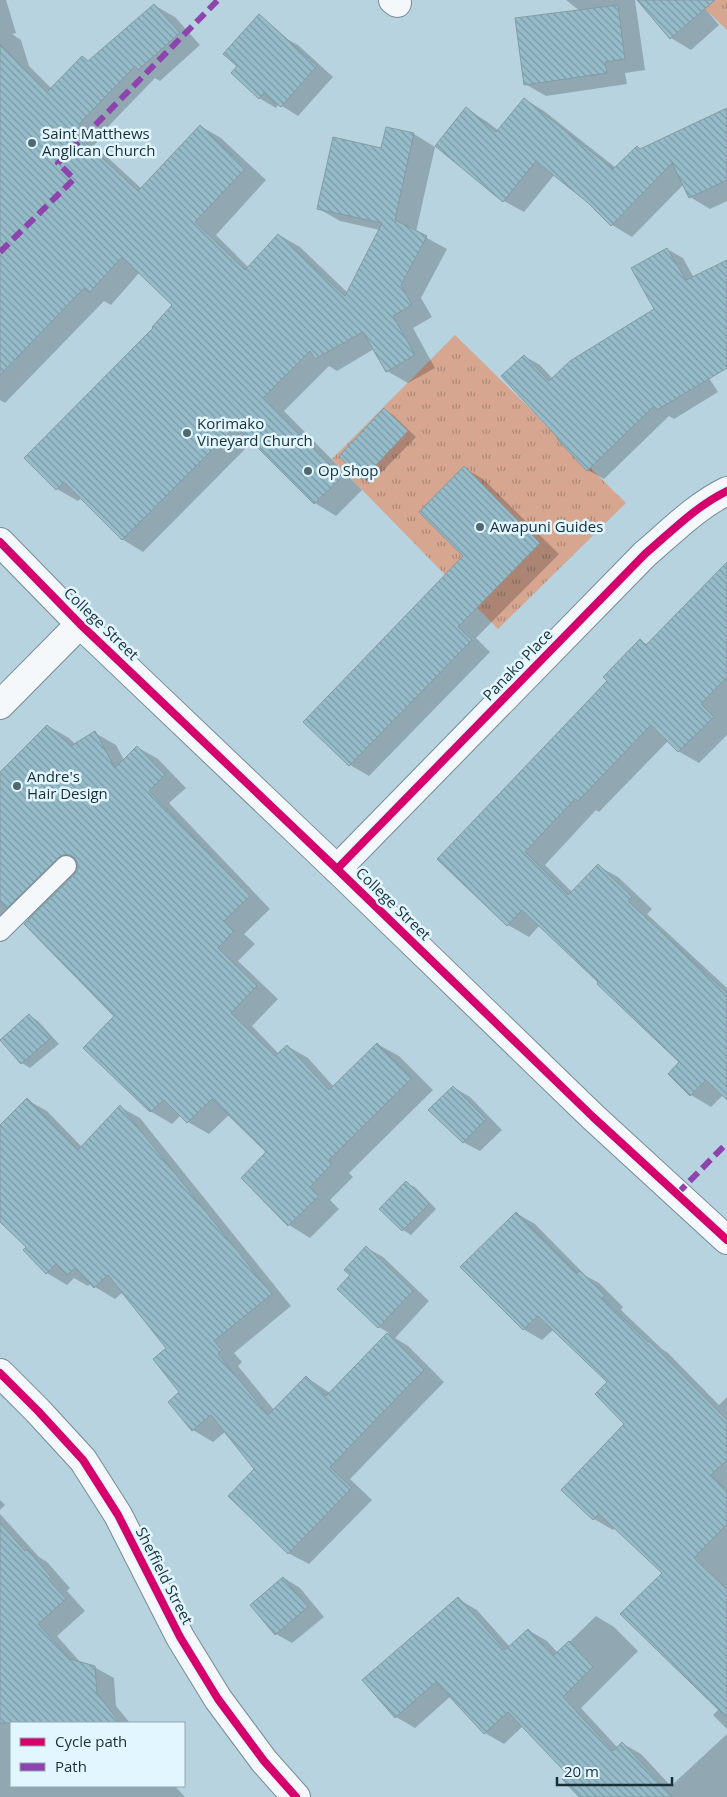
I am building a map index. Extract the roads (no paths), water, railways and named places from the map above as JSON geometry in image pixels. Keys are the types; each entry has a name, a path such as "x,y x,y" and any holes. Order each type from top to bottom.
{"street":[{"name":"Panako Place","path":"337,869 645,554 688,516 727,491"},
{"name":"College Street","path":"0,542 80,624 593,1117 727,1240"},
{"path":"0,705 80,624"},
{"name":"Sheffield Street","path":"0,1373 83,1460 118,1516 180,1637 218,1699 264,1761 296,1797"}],"lane":[{"path":"0,931 66,866"}],"place":[{"name":"Saint Matthews Anglican Church","path":"32,143"},
{"name":"Korimako Vineyard Church","path":"187,433"},
{"name":"Op Shop","path":"308,471"},
{"name":"Awapuni Guides","path":"480,527"},
{"name":"Andre's Hair Design","path":"17,786"}]}
